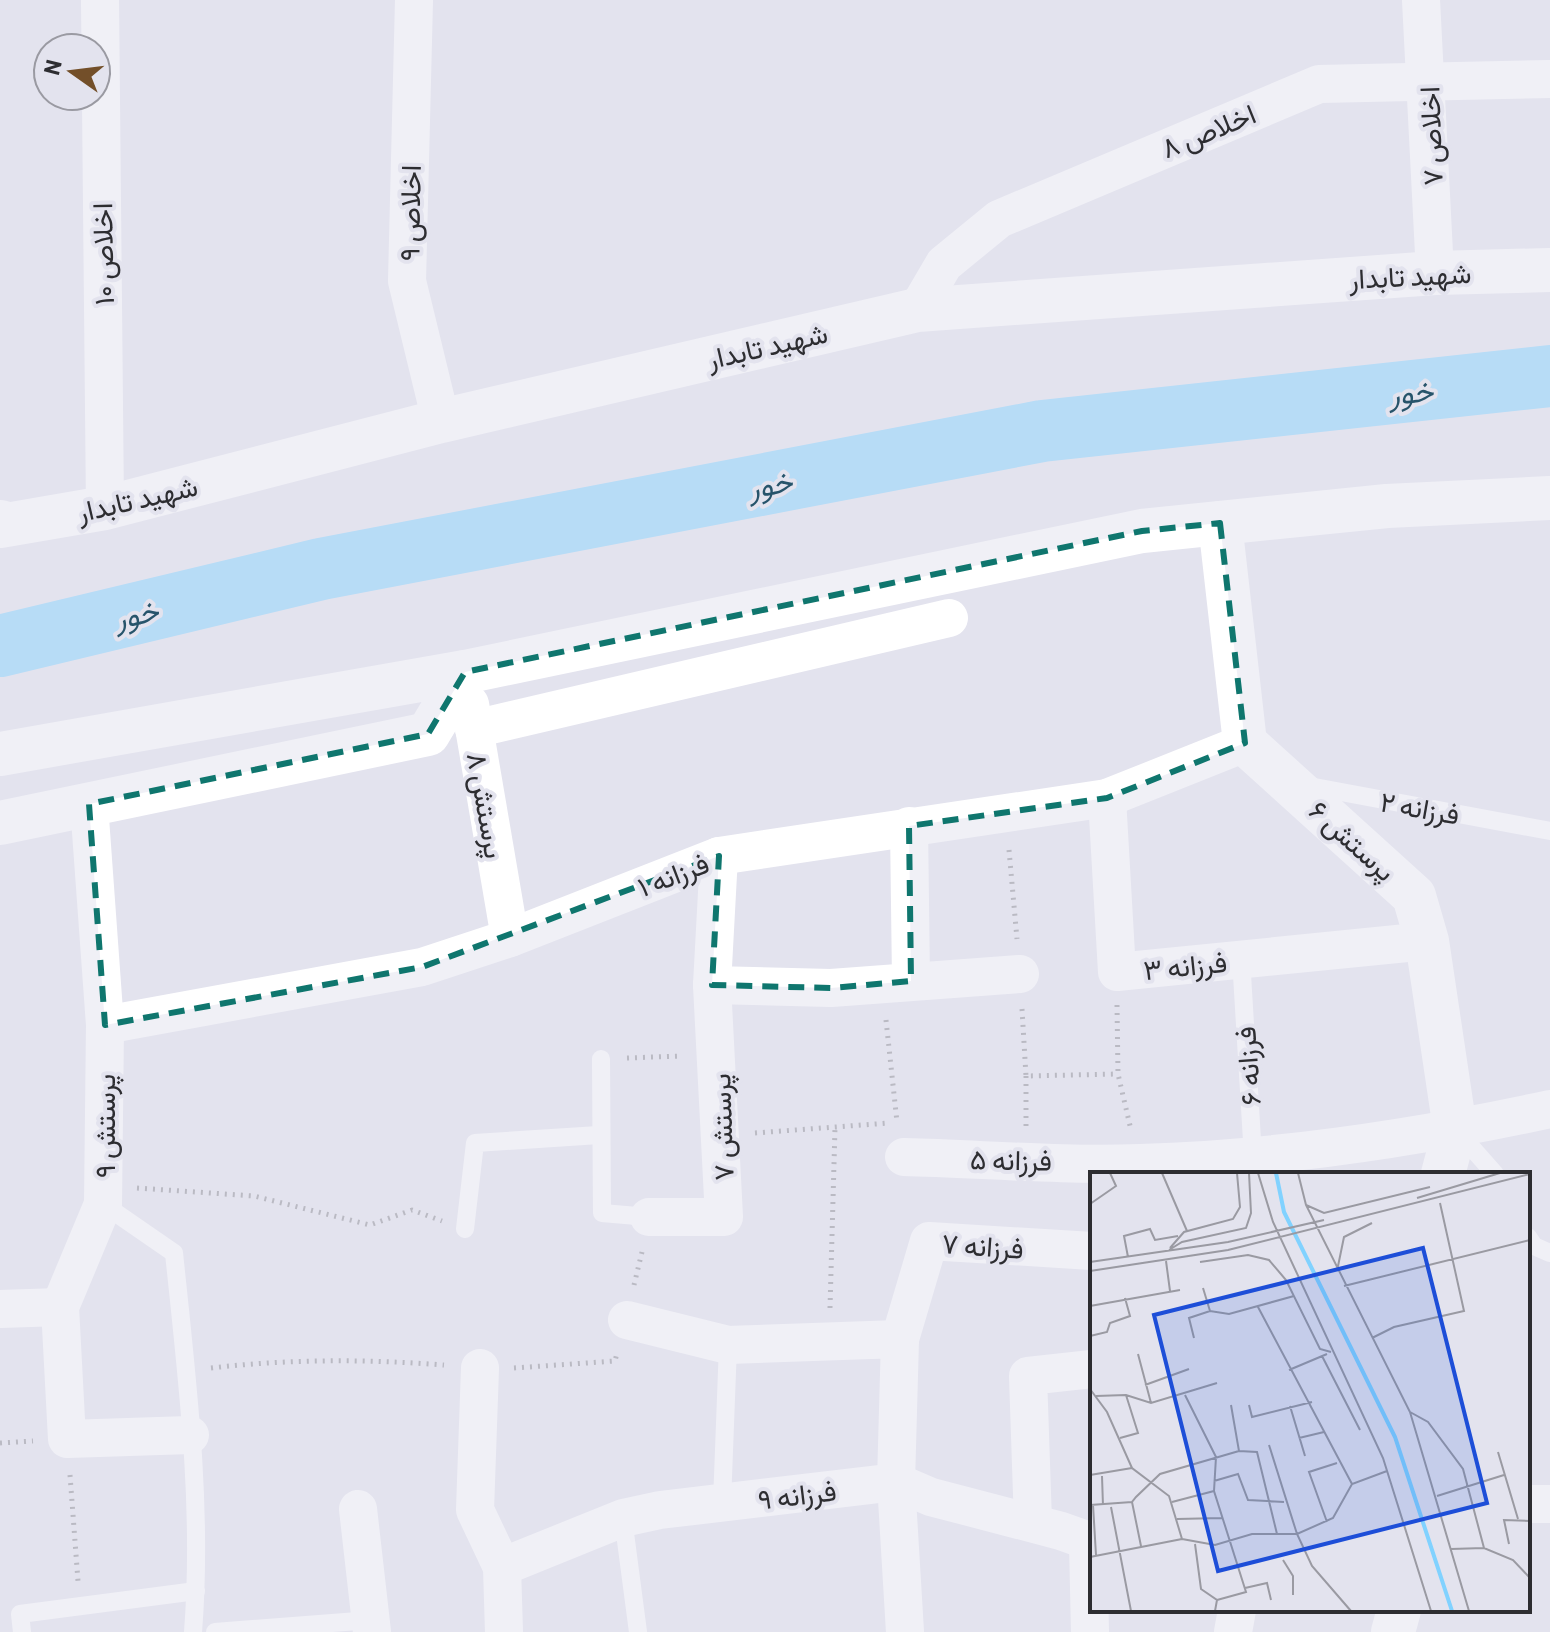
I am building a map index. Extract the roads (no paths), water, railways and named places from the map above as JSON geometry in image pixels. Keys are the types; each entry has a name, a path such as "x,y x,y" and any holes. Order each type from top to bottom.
{"street":[{"name":"اخلاص ۱۰","path":"100,0 105,508"},
{"name":"اخلاص ۹","path":"414,0 407,281 441,421"},
{"name":"اخلاص ۷","path":"1421,0 1428,81 1435,273"},
{"name":"اخلاص ۸","path":"917,310 944,264 999,219 1319,84 1550,79"},
{"name":"شهید تابدار","path":"2,524 105,508 441,421 917,310 1435,273 1550,270"},
{"path":"0,754 465,672 1142,531 1387,506 1550,498"},
{"path":"1220,523 1245,743"},
{"path":"474,729 949,618"},
{"path":"0,823 428,734 465,672"},
{"name":"پرستش ۸","path":"465,672 510,938"},
{"name":"پرستش ۶","path":"1245,743 1414,896 1427,941 1455,1129 1444,1172"},
{"name":"فرزانه ۱","path":"105,1025 422,967 510,938 719,856 1107,798 1245,743"},
{"name":"فرزانه ۳","path":"1107,798 1117,972 1427,941"},
{"name":"پرستش ۹","path":"89,804 105,1025 103,1195 60,1307 67,1439 190,1435"},
{"path":"897,982 909,826"},
{"name":"پرستش ۷","path":"649,1217 724,1217 712,985 719,856"},
{"path":"712,985 831,988 1020,974"},
{"name":"فرزانه ۵","path":"901,1140 1026,1159 1252,1166 1550,1109"},
{"name":"فرزانه ۷","path":"900,1339 929,1241 1090,1251"},
{"path":"0,1309 60,1307"},
{"path":"627,1320 728,1345 900,1339 896,1482 905,1632"},
{"path":"480,1368 475,1510 502,1567 504,1632"},
{"path":"1033,1523 1028,1376 1090,1369"},
{"name":"فرزانه ۹","path":"502,1567 623,1518 896,1482 931,1497 1033,1523 1090,1543"},
{"path":"358,1509 372,1626"},
{"path":"1090,1543 1090,1632"},
{"path":"1233,1632 1237,1612"},
{"path":"1393,1632 1398,1612"}],"lane":[{"name":"فرزانه ۲","path":"1290,783 1550,831"},
{"name":"فرزانه ۶","path":"1241,958 1252,1166"},
{"path":"601,1059 599,1135 602,1213 649,1217"},
{"path":"1455,1129 1493,1172"},
{"path":"465,1229 475,1143 599,1135"},
{"path":"103,1195 174,1253 190,1435 196,1591 193,1632"},
{"path":"1530,1240 1534,1246 1550,1253"},
{"path":"722,1503 728,1345"},
{"path":"623,1518 638,1632"},
{"path":"22,1632 20,1614 196,1591"},
{"path":"215,1632 372,1626"}],"waterway":[{"name":"خور","path":"0,646 321,569 1042,431 1550,376"}]}
